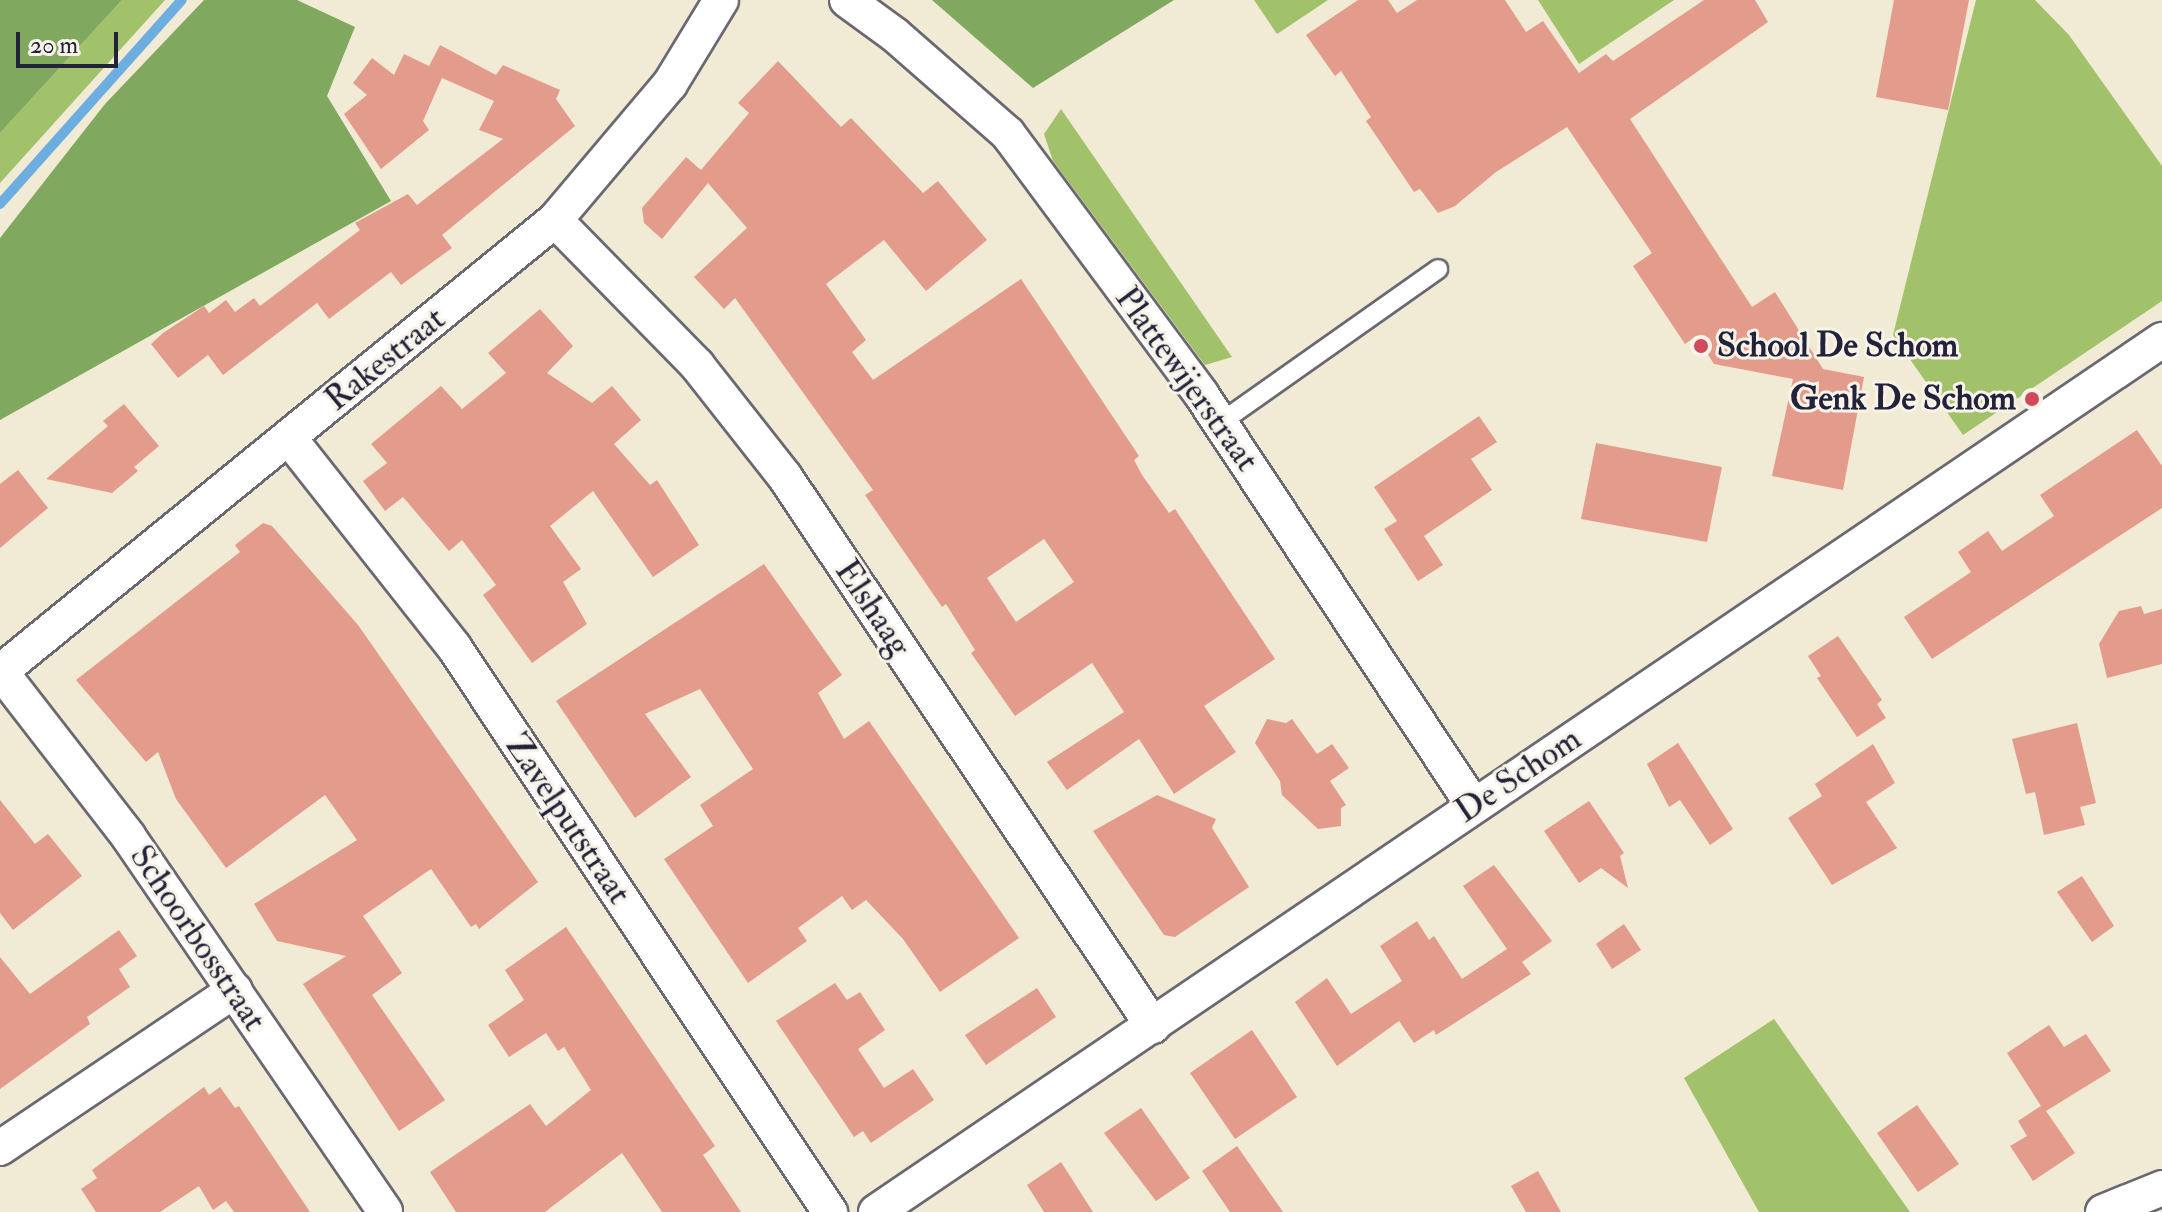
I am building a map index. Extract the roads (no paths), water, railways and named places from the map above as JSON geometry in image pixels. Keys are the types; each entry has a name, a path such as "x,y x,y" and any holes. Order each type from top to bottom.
{"street":[{"name":"Rakestraat","path":"0,672 555,220 670,84 721,0"},
{"name":"Plattewijerstraat","path":"847,0 895,35 1008,134 1220,423 1473,805"},
{"name":"Elshaag","path":"555,220 697,365 785,477 1153,1026"},
{"name":"De Schom","path":"876,1212 2162,340"},
{"name":"Zavelputstraat","path":"289,438 454,647 830,1212"},
{"name":"Schoorbosstraat","path":"0,672 128,836 385,1212"},
{"path":"0,1148 235,990"},
{"path":"2103,1212 2162,1188"}],"lane":[{"path":"1220,423 1438,269"}],"waterway":[{"path":"0,204 182,0"}],"place":[{"name":"School De Schom","path":"1701,346"},
{"name":"Genk De Schom","path":"2032,399"}]}
